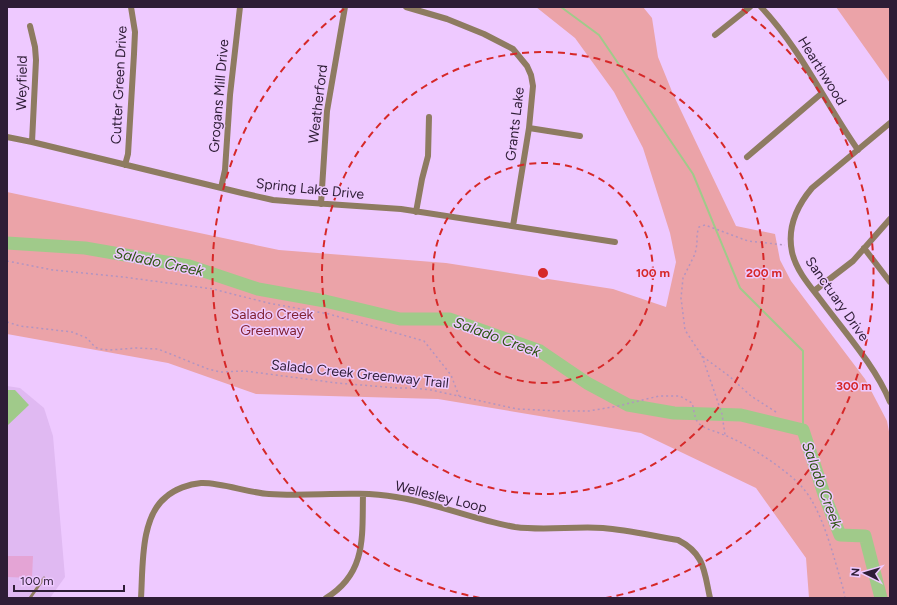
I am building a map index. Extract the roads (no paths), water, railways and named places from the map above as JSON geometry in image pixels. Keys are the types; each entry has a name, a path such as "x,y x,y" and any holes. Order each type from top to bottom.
{"street":[{"name":"Cutter Green Drive","path":"125,164 128,154 135,32 131,7"},
{"name":"Grogans Mill Drive","path":"221,188 225,170 230,95 240,7"},
{"name":"Weatherford","path":"321,204 328,106 345,7"},
{"name":"Grants Lake","path":"406,7 468,27 484,34 513,49 527,66 531,75 533,86 529,128 513,226"},
{"path":"716,35 750,7"},
{"name":"Hearthwood","path":"761,7 784,34 845,132 858,150"},
{"name":"Weyfield","path":"30,26 35,47 36,60 32,142"},
{"path":"747,157 822,93"},
{"path":"416,212 428,156 429,118"},
{"name":"Sanctuary Drive","path":"890,124 812,188 803,199 794,218 791,232 791,246 794,260 800,272 872,369 890,402"},
{"path":"529,128 580,136"},
{"name":"Spring Lake Drive","path":"7,137 273,200 388,208 615,242"},
{"path":"814,291 852,262 890,218"},
{"path":"864,248 890,282"},
{"name":"Wellesley Loop","path":"141,598 146,534 152,514 165,497 187,486 202,483 276,495 363,494 395,497 419,501 492,522 516,527 604,528 678,540 688,545 702,562 710,598"},
{"path":"326,598 340,588 354,570 361,542 363,494"}],"lane":[{"path":"30,598 44,578"}],"waterway":[{"path":"561,7 599,35 693,174 740,288 803,351 803,430"},
{"name":"Salado Creek","path":"7,243 85,248 189,266 258,289 325,301 400,319 449,319 540,351 587,383 628,405 674,413 741,415 803,430 824,494 840,535 865,536 881,598"}],"park label":[{"name":"Salado Creek Greenway","path":"272,322"}]}
